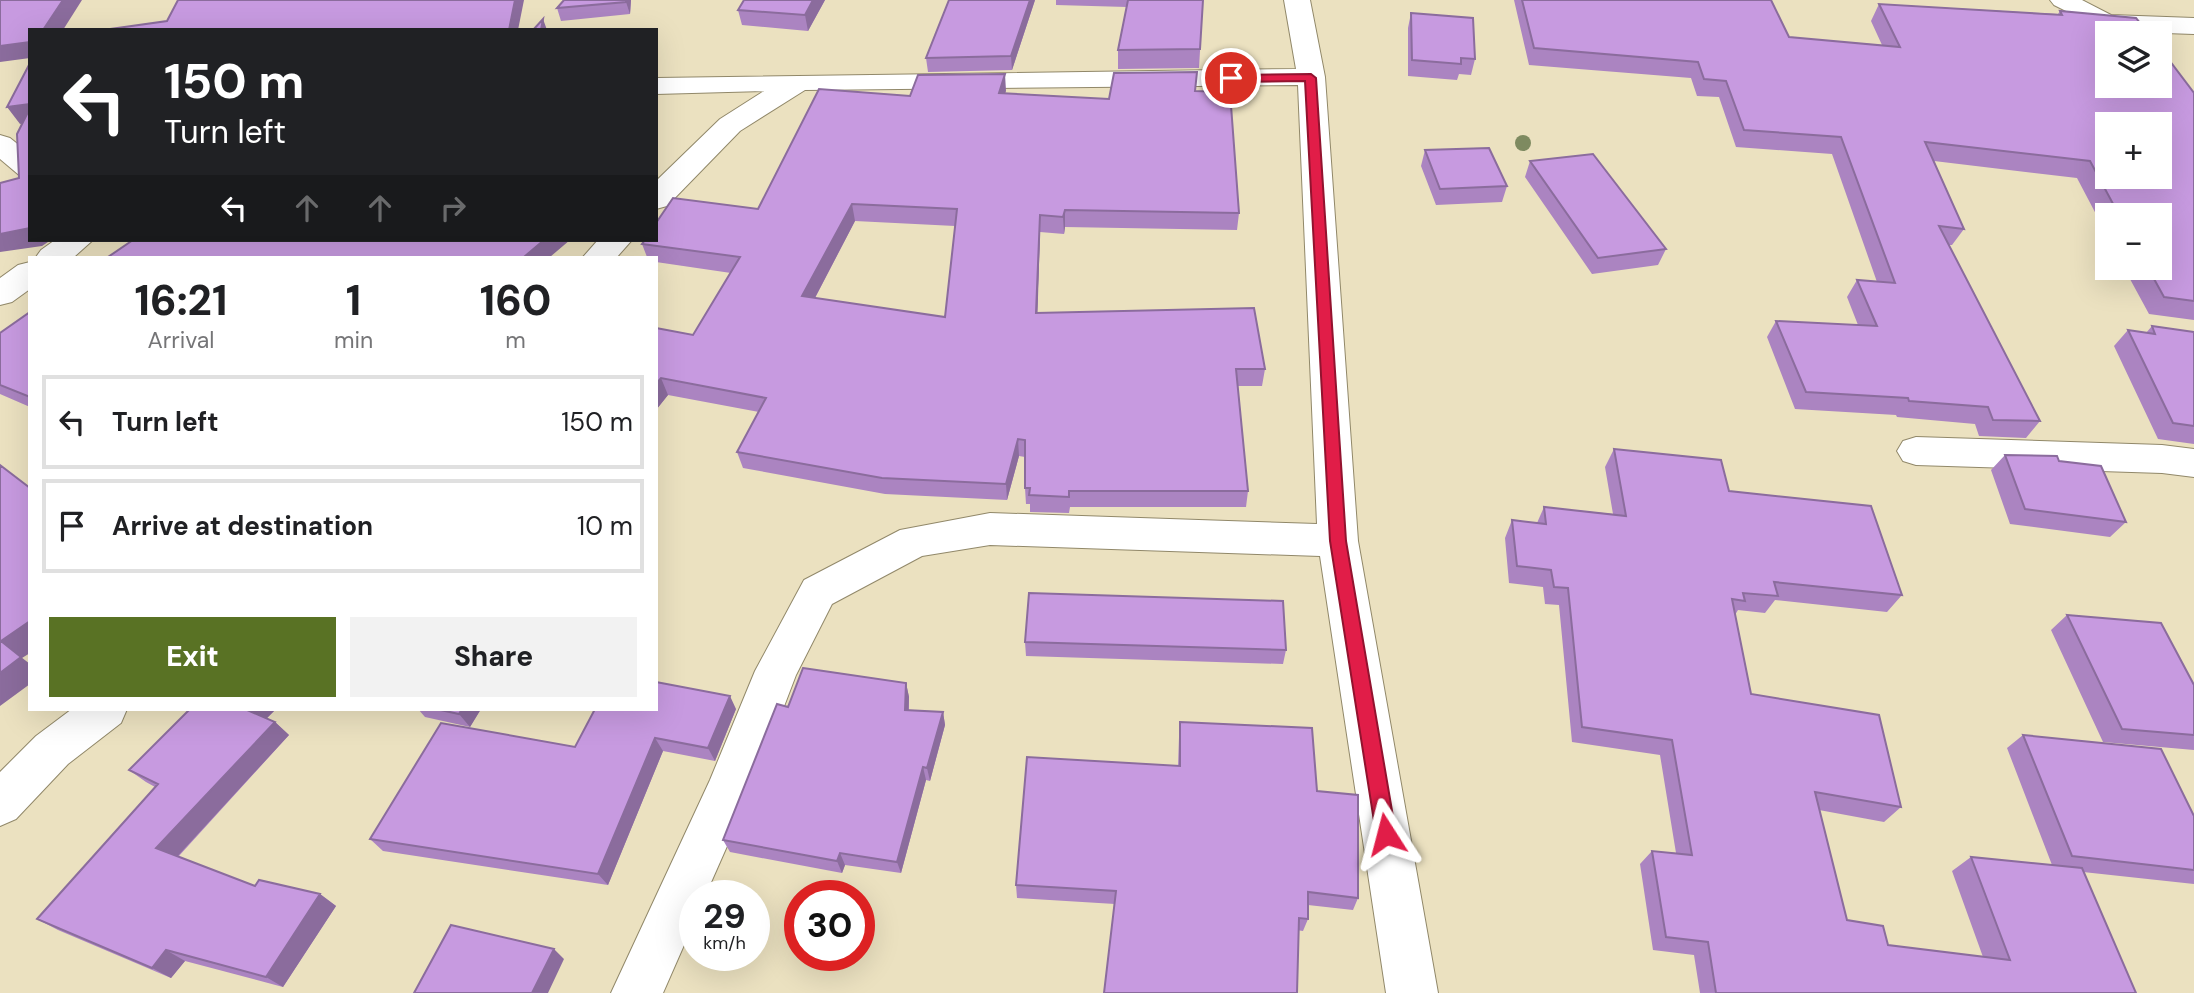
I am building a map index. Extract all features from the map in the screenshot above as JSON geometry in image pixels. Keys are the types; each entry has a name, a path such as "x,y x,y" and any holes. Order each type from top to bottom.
{"street":[{"path":"1297,0 1311,78 1338,541 1412,993"},
{"path":"2063,0 2106,23 2194,26"},
{"path":"658,86 798,82 1311,78"},
{"path":"658,197 730,125 798,82"},
{"path":"0,144 23,181"},
{"path":"53,256 74,242"},
{"path":"601,256 614,242"},
{"path":"0,294 28,274"},
{"path":"1916,451 2162,459 2194,463"},
{"path":"637,993 731,785 776,671 818,592 914,541 990,529 1338,541"},
{"path":"0,804 52,750 102,711"}],"building":[{"path":"0,0 63,0 44,28 28,28 28,42 0,46"},
{"path":"178,0 515,0 509,28 117,28 167,21"},
{"path":"564,0 626,0 626,2 557,8"},
{"path":"744,0 813,0 805,15 738,10"},
{"path":"949,0 1030,0 1011,56 926,58"},
{"path":"1128,0 1203,0 1200,49 1118,50"},
{"path":"1522,0 1771,0 1789,37 1900,47 1879,4 2062,15 2060,11 2136,18 2138,21 2095,21 2095,98 2172,98 2172,64 2194,93 2194,301 2164,297 2155,280 2172,280 2172,203 2113,203 2105,189 2172,189 2172,112 2095,112 2095,170 2090,161 1925,142 1964,229 1939,226 2040,421 1993,420 1988,407 1909,401 1908,398 1806,392 1776,321 1877,326 1857,280 1895,283 1841,137 1744,130 1726,81 1704,79 1698,62 1534,48"},
{"path":"1411,13 1473,18 1475,59 1461,58 1461,64 1412,60"},
{"path":"28,67 28,104 7,107"},
{"path":"1197,72 1195,91 1230,92 1239,213 1065,210 1063,217 1040,215 1036,313 1254,308 1265,369 1236,369 1248,491 1069,491 1069,497 1029,495 1030,488 1025,488 1025,440 1018,439 1006,484 882,478 737,452 766,398 661,378 658,382 658,328 693,335 740,257 642,244 658,242 658,220 673,198 758,209 819,89 910,96 918,75 1005,74 999,93 1109,99 1114,73","holes":["852,204 957,209 945,317 802,296"]},
{"path":"28,112 28,228 0,234 0,183 19,178 17,134"},
{"path":"1489,148 1507,186 1440,189 1425,150"},
{"path":"1593,154 1666,249 1598,258 1530,161"},
{"path":"130,242 542,242 525,256 109,256"},
{"path":"28,313 28,396 0,385 0,333"},
{"path":"2152,326 2194,332 2194,426 2173,423 2128,330 2155,334"},
{"path":"1614,449 1721,460 1729,491 1871,506 1902,595 1774,582 1778,596 1743,593 1745,601 1732,599 1751,694 1879,715 1901,807 1815,792 1847,920 1883,926 1888,945 2010,960 1971,857 2082,868 2136,993 1716,993 1708,942 1666,937 1652,851 1692,855 1672,740 1582,727 1568,588 1554,587 1551,570 1517,566 1512,520 1546,524 1544,507 1626,516"},
{"path":"2005,455 2057,456 2059,461 2101,466 2126,522 2025,509"},
{"path":"0,465 28,486 28,622 1,641 21,657 0,673"},
{"path":"1029,593 1283,601 1286,650 1025,642"},
{"path":"2067,615 2161,623 2194,685 2194,735 2122,729"},
{"path":"803,668 906,683 905,710 943,712 927,768 923,767 897,862 840,853 837,861 723,840 777,704 788,707"},
{"path":"658,682 730,696 708,748 655,738 598,874 370,839 441,723 575,747 594,711 658,711"},
{"path":"188,711 249,711 275,722 156,848 255,886 259,880 320,894 266,977 166,950 152,968 37,919 158,784 129,770"},
{"path":"1180,722 1312,728 1317,791 1358,795 1358,898 1308,892 1308,919 1299,918 1297,993 1104,993 1116,891 1016,885 1027,757 1180,766"},
{"path":"2023,735 2161,749 2194,816 2194,870 2072,856"},
{"path":"451,925 554,949 532,993 414,993"}],"route":[{"path":"1231,78 1311,78 1338,541 1386,834"}]}
